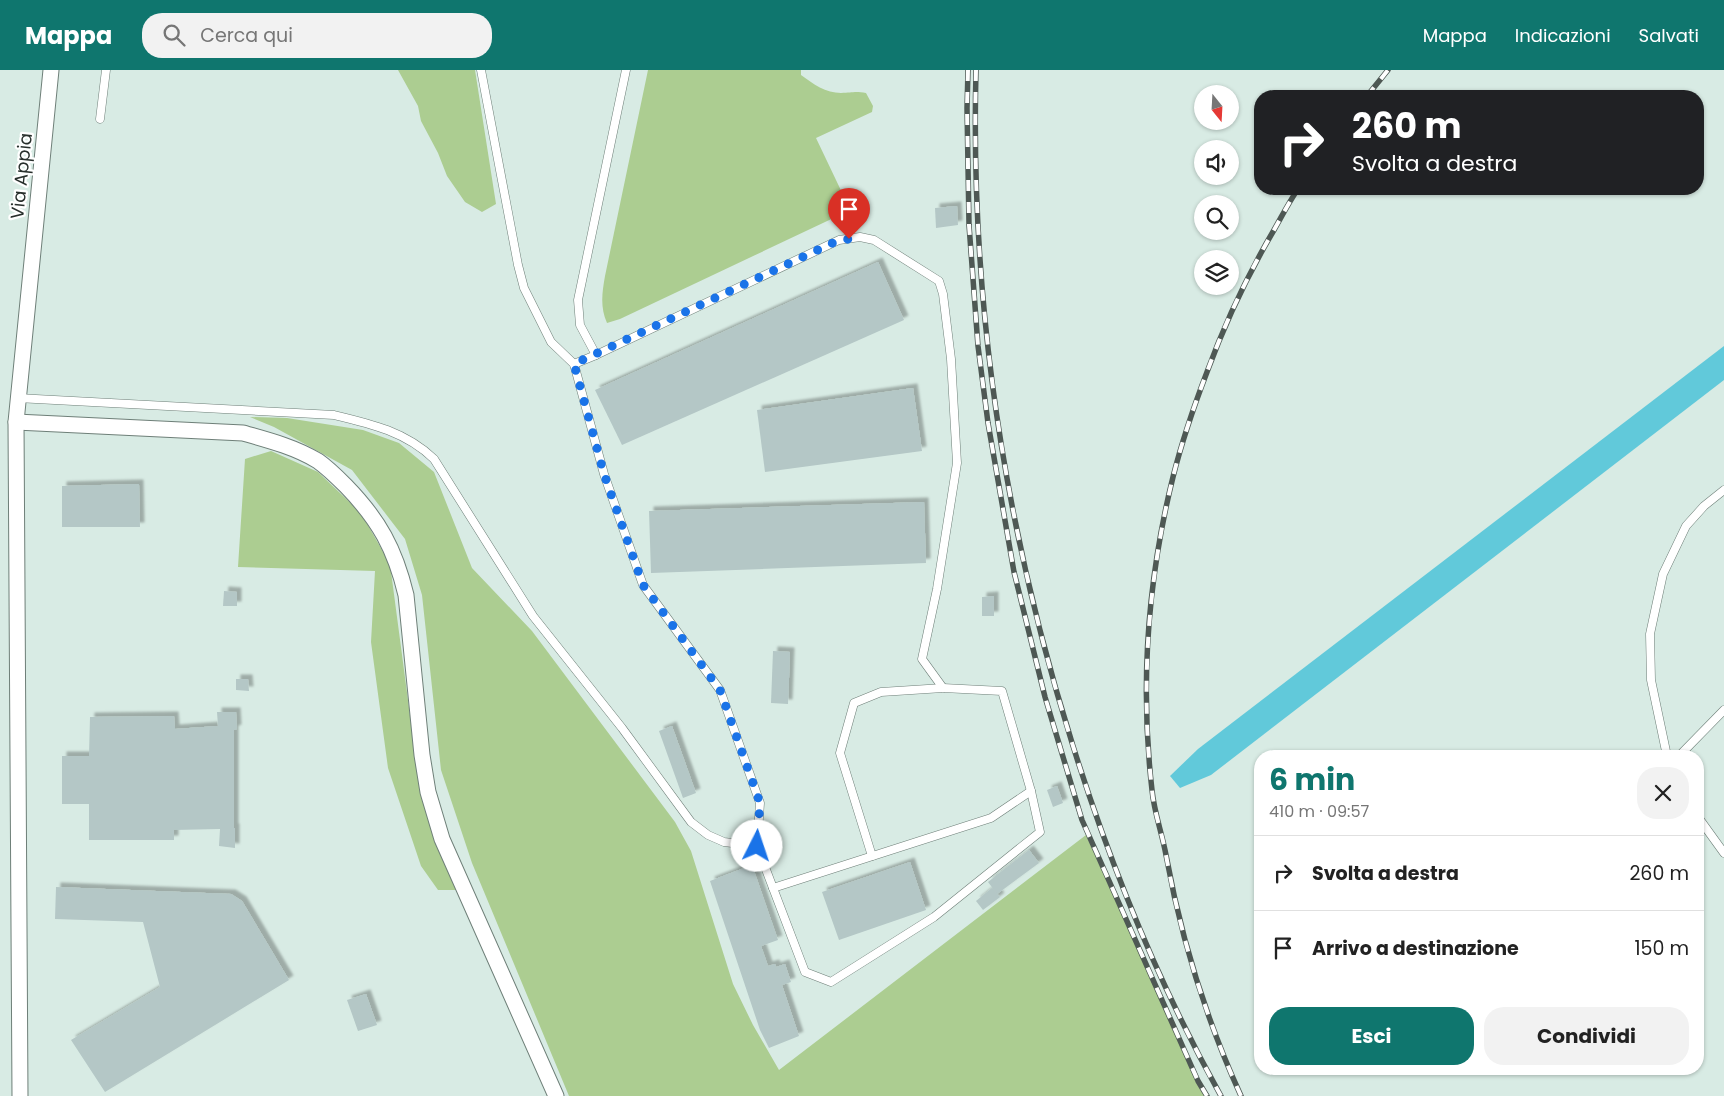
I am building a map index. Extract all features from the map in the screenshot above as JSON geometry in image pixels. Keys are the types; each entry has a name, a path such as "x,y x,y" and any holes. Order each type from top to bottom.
{"street":[{"name":"Via Appia","path":"20,1096 16,422 51,70"},
{"path":"16,422 243,433 279,444 318,462 337,477 372,514 385,535 400,570 406,594 422,755 428,792 442,839 556,1096"}],"lane":[{"path":"100,118 106,70"},
{"path":"481,70 524,288 551,342 574,364 604,474 643,585 720,690 760,803 757,846 805,972 832,982 934,917 1040,832 1031,792 1002,691 944,688 881,692 854,703 840,753 872,856"},
{"path":"596,355 580,325 578,300 626,70"},
{"path":"574,364 839,240 860,237 874,240 939,281 943,294 950,359 957,463 937,589 922,659 944,688"},
{"path":"18,398 334,415 376,425 402,436 421,447 434,459 533,616 622,728 691,822 708,835 724,842 757,846"},
{"path":"1666,750 1651,680 1650,634 1659,591 1663,574 1686,526 1704,506 1724,490"},
{"path":"1685,750 1724,710"},
{"path":"773,888 991,818 1031,792"},
{"path":"1704,825 1724,853"}],"green space":[{"path":"398,70 475,70 496,204 482,212 465,202 447,176 438,153 421,121 418,106"},
{"path":"648,70 801,70 801,75 825,90 835,93 866,93 873,106 872,112 816,138 846,201 842,204 842,214 620,319 607,323 602,306 602,294"},
{"path":"250,417 287,418 363,430 399,443 434,472 472,568 532,631 675,822 691,851 733,984 753,1025 779,1070 1086,835 1204,1096 569,1096 472,863 441,770 422,595 405,539 352,470 274,427"},
{"path":"271,451 318,472 361,513 390,564 420,791 457,890 438,890 421,866 388,768 371,642 375,571 238,567 245,459"}],"water":[{"path":"1724,346 1724,380 1211,775 1180,788 1170,776 1198,749"}],"building":[{"path":"957,206 958,225 936,228 935,208"},
{"path":"878,262 904,320 622,445 595,390"},
{"path":"913,388 922,451 765,472 757,410"},
{"path":"139,484 140,527 62,527 62,486"},
{"path":"924,502 926,563 651,573 649,511"},
{"path":"224,591 237,592 237,606 223,606"},
{"path":"994,596 994,616 982,616 982,597"},
{"path":"773,651 790,652 788,704 771,703"},
{"path":"236,679 248,679 249,691 236,690"},
{"path":"217,712 236,712 237,729 234,730 235,848 219,846 220,829 174,830 174,840 89,840 89,804 62,804 62,756 89,756 90,717 174,716 175,729 218,726"},
{"path":"672,726 696,793 683,798 659,731"},
{"path":"1057,786 1063,803 1053,807 1047,790"},
{"path":"1029,850 1039,863 997,894 988,882"},
{"path":"910,862 926,910 839,940 822,892"},
{"path":"752,865 778,940 761,946 768,966 775,964 776,967 785,964 791,982 782,985 799,1036 769,1048 760,1030 710,881"},
{"path":"56,887 231,894 242,901 289,980 105,1092 71,1040 160,987 143,922 55,919"},
{"path":"992,888 1000,897 983,910 976,901"},
{"path":"366,994 377,1025 358,1031 347,1000"}],"railway":[{"path":"968,70 969,225 978,346 988,423 1014,572 1045,697 1082,820 1198,1081 1207,1096"},
{"path":"976,70 979,242 986,327 996,412 1010,497 1028,580 1049,664 1073,746 1103,836 1157,968 1177,1012 1221,1096"},
{"path":"1372,90 1388,70"},
{"path":"1241,1096 1228,1067 1196,978 1179,917 1154,806 1148,751 1147,672 1149,632 1157,554 1164,515 1184,437 1214,354 1237,300 1264,247 1294,195"}],"route":[{"path":"757,846 760,803 720,690 643,585 604,474 574,364 839,240 849,239"}]}
